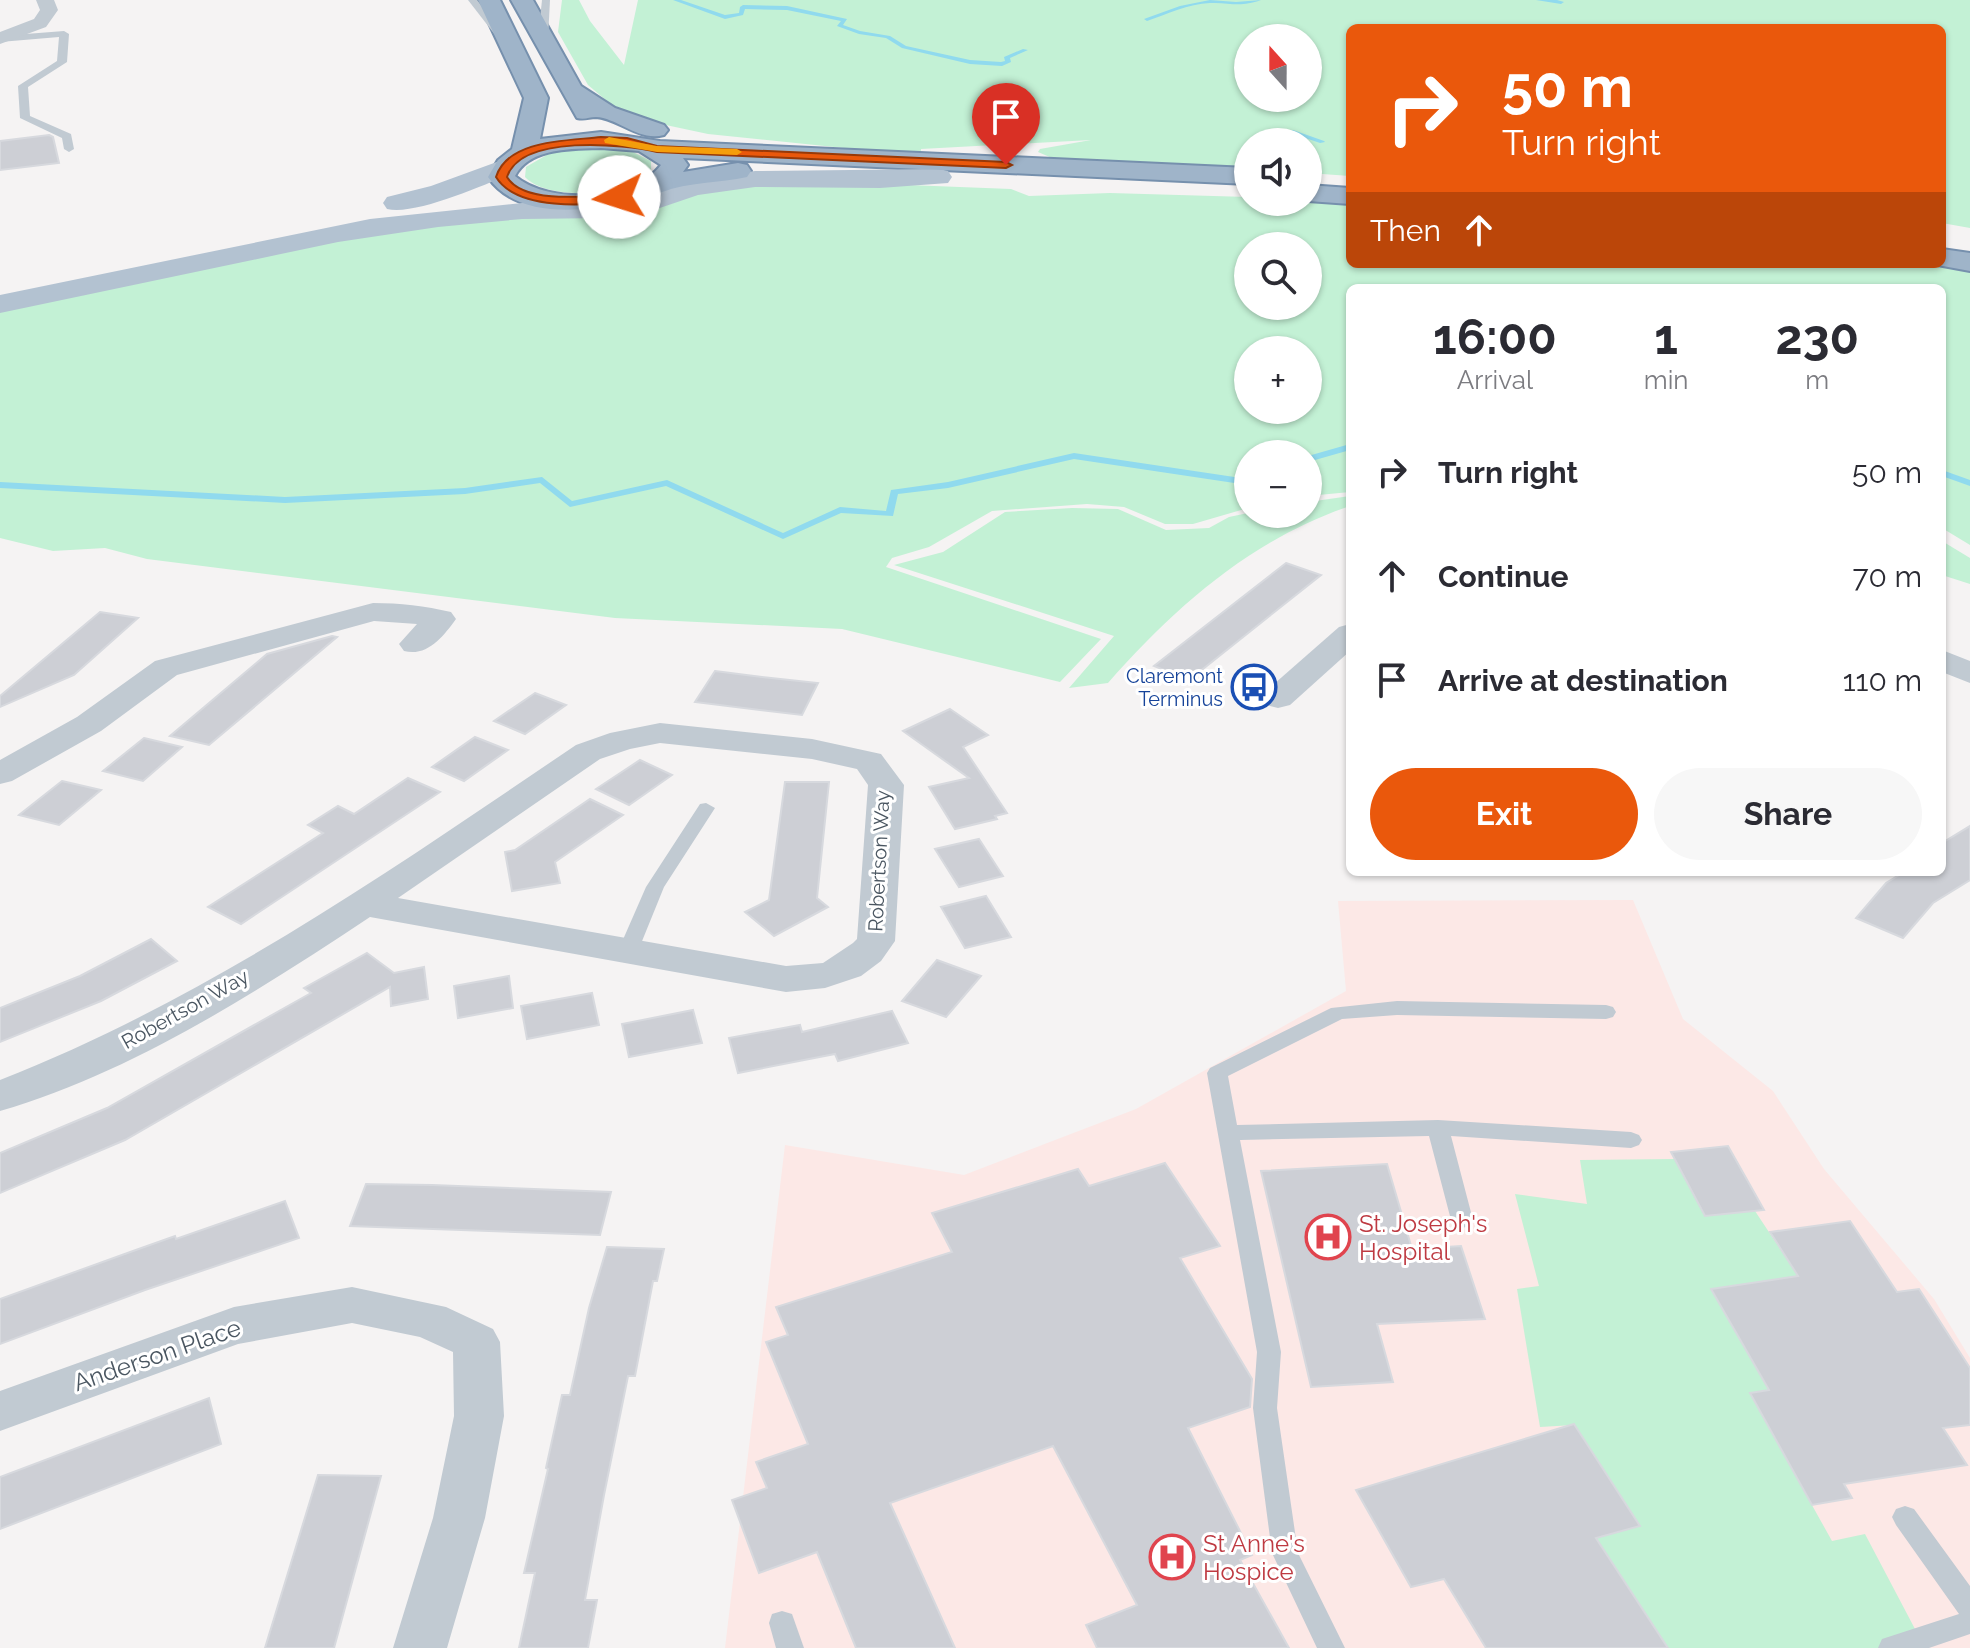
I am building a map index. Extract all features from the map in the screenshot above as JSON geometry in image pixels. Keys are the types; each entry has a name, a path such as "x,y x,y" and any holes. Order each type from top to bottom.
{"highway":[{"path":"489,0 536,98 531,121 514,160 501,177 507,186 542,199 567,201 619,197 659,184 715,173 756,170 1234,188"},
{"path":"522,0 584,112 627,142"},
{"path":"571,90 606,113 644,127 698,140 815,156"},
{"path":"514,160 573,142 627,142 657,149 1234,175"},
{"path":"657,149 670,156 675,165 671,175 659,184"},
{"path":"1322,180 1346,181"},
{"path":"1322,194 1346,196"},
{"path":"1946,243 1970,246"},
{"path":"1946,259 1970,262"}],"main road":[{"path":"375,208 468,169 505,144 531,121"},
{"path":"0,287 440,192 514,160"},
{"path":"340,234 438,219 522,211 607,210 638,206 694,188 755,179 939,177"},
{"path":"0,304 427,215 542,199"}],"street":[{"path":"0,38 46,18 49,10 45,0"},
{"path":"8,759 89,724 166,668 373,612 404,612 440,619 415,644"},
{"path":"1278,698 1346,638"},
{"path":"1946,662 1970,673"},
{"name":"Robertson Way","path":"0,1096 45,1080 150,1032 362,904 588,752 622,740 660,733 812,749 869,761 886,785 876,941 866,956 845,971 816,978 786,979 362,904"},
{"name":"Anderson Place","path":"0,1411 234,1326 352,1305 429,1320 476,1342 479,1416 459,1518 420,1648"}],"lane":[{"path":"472,0 514,52"},
{"path":"543,38 546,0"},
{"path":"0,38 64,34 62,62 23,86 25,118 67,136 69,149"},
{"path":"628,951 655,887 706,808"},
{"path":"1331,1648 1285,1553 1265,1408 1269,1352 1217,1073 1338,1013 1397,1008 1606,1012"},
{"path":"1228,1133 1438,1128 1631,1140"},
{"path":"1438,1128 1462,1220"},
{"path":"1905,1517 1970,1608"},
{"path":"1892,1648 1970,1622"}],"shaded area":[{"name":"St. Joseph's Hospital","path":"1633,900 1683,1019 1773,1091 1824,1169 1934,1299 1970,1358 1970,1648 725,1648 785,1145 964,1175 1136,1109 1346,991 1338,901"}],"green space":[{"path":"562,0 579,0 590,21 624,65 638,0 1970,0 1970,228 1946,224 1946,24 1346,24 1346,176 1322,174 1322,128 1234,128 1234,169 1059,161 1038,152 1040,149 1091,140 921,149 921,156 708,134 647,121 614,107 588,85 558,32"},
{"path":"590,147 629,150 651,161 651,171 625,186 588,193 551,190 525,177 526,167 550,153"},
{"path":"857,183 1011,189 1029,196 1110,193 1234,197 1234,216 1322,216 1322,202 1346,202 1346,268 1946,268 1946,265 1970,268 1970,545 1946,530 1946,284 1346,284 1346,492 1322,495 1322,440 1234,440 1234,512 1193,524 1165,524 1124,507 1087,504 992,511 929,547 892,558 886,567 1101,639 1060,682 842,629 615,618 147,559 105,548 53,551 0,538 0,309 352,236 728,187"},
{"path":"1346,497 1346,508 1322,517 1322,500"},
{"path":"1118,509 1166,530 1209,528 1234,516 1234,528 1298,528 1248,556 1217,578 1160,628 1108,683 1069,688 1114,636 894,565 943,552 1005,512"},
{"path":"1946,543 1970,558 1970,584 1946,576"},
{"path":"1675,1159 1755,1211 1798,1276 1711,1289 1744,1346 1820,1382 1750,1394 1832,1541 1865,1534 1925,1648 1668,1648 1567,1545 1640,1525 1574,1425 1540,1427 1517,1289 1539,1286 1515,1194 1587,1204 1580,1160"}],"building":[{"path":"53,137 59,163 0,170 0,141"},
{"path":"1286,563 1321,575 1189,680 1154,666"},
{"path":"100,612 138,618 74,675 0,707 0,696"},
{"path":"337,637 209,745 170,736 267,654"},
{"path":"715,671 818,683 802,715 695,702"},
{"path":"535,693 566,705 525,734 494,721"},
{"path":"950,709 988,735 963,747 1007,813 995,816 997,819 955,829 929,787 969,778 903,731"},
{"path":"475,737 508,750 464,781 432,767"},
{"path":"144,738 182,747 143,781 103,771"},
{"path":"640,760 672,775 629,805 596,789"},
{"path":"408,778 440,792 241,924 208,907 323,833 308,825 338,806 354,814"},
{"path":"62,781 101,790 59,825 19,815"},
{"path":"785,782 829,782 817,898 828,907 774,936 745,912 769,900"},
{"path":"590,799 623,815 555,862 560,883 512,891 505,852 515,850"},
{"path":"1970,826 1970,880 1933,903 1903,938 1856,918 1886,883 1897,876 1946,876 1946,841"},
{"path":"979,839 1003,876 959,887 935,849"},
{"path":"986,896 1011,937 965,948 941,907"},
{"path":"151,939 177,961 101,1001 0,1042 0,1008 80,976"},
{"path":"367,953 394,973 424,967 428,999 391,1006 390,987 125,1140 0,1193 0,1153 107,1108 311,993 304,988"},
{"path":"937,960 981,976 946,1017 902,1001"},
{"path":"509,976 513,1008 458,1018 454,986"},
{"path":"592,993 599,1025 527,1039 521,1006"},
{"path":"693,1010 702,1043 629,1057 622,1024"},
{"path":"892,1011 908,1043 838,1061 835,1054 738,1073 729,1038 800,1025 802,1032"},
{"path":"1728,1146 1764,1210 1705,1216 1671,1152"},
{"path":"1165,1163 1220,1246 1180,1258 1252,1379 1250,1407 1188,1428 1252,1555 1240,1560 1289,1648 1097,1648 1086,1625 1137,1605 1053,1446 890,1503 955,1648 856,1648 817,1552 759,1573 732,1500 767,1488 756,1462 808,1444 766,1342 788,1335 776,1307 952,1252 932,1213 1078,1169 1089,1186"},
{"path":"1387,1164 1412,1249 1461,1246 1485,1319 1377,1324 1393,1382 1311,1387 1261,1171"},
{"path":"366,1184 611,1192 600,1235 350,1226"},
{"path":"285,1201 299,1238 145,1290 0,1344 0,1299 175,1236 176,1239"},
{"path":"1850,1221 1897,1292 1919,1289 1970,1368 1970,1425 1943,1428 1967,1465 1844,1484 1852,1498 1812,1505 1750,1393 1769,1390 1711,1289 1798,1276 1770,1232"},
{"path":"607,1247 664,1249 657,1281 653,1281 635,1376 628,1376 604,1495 585,1600 597,1600 588,1648 519,1648 535,1573 524,1573 562,1395 570,1395 589,1308"},
{"path":"209,1398 221,1444 0,1529 0,1477"},
{"path":"1574,1424 1640,1526 1596,1538 1668,1648 1486,1648 1444,1579 1411,1587 1356,1490"},
{"path":"318,1475 381,1476 334,1648 265,1648"}],"waterway":[{"path":"676,0 725,17 741,14 743,7 787,8 845,20 839,25 888,37 904,47 970,62 1002,64 1009,61 1006,58 1025,50"},
{"path":"1147,19 1182,7 1218,0"},
{"path":"1214,2 1236,4 1258,0"},
{"path":"1539,0 1561,2"},
{"path":"1322,455 1346,448"},
{"path":"0,485 285,500 465,491 542,480 570,504 667,483 783,536 840,510 890,514 894,492 948,485 1074,456 1234,480"},
{"path":"1946,474 1970,483"}],"slow traffic":[{"path":"609,140 657,149 737,152"}],"place":[{"name":"Claremont Terminus","path":"1254,687"},
{"name":"St. Joseph's Hospital","path":"1328,1237"},
{"name":"St Anne's Hospice","path":"1172,1557"}],"route":[{"path":"619,197 593,201 542,199 507,186 501,177 505,167 524,154 546,146 601,140 657,149 1006,165"}]}
